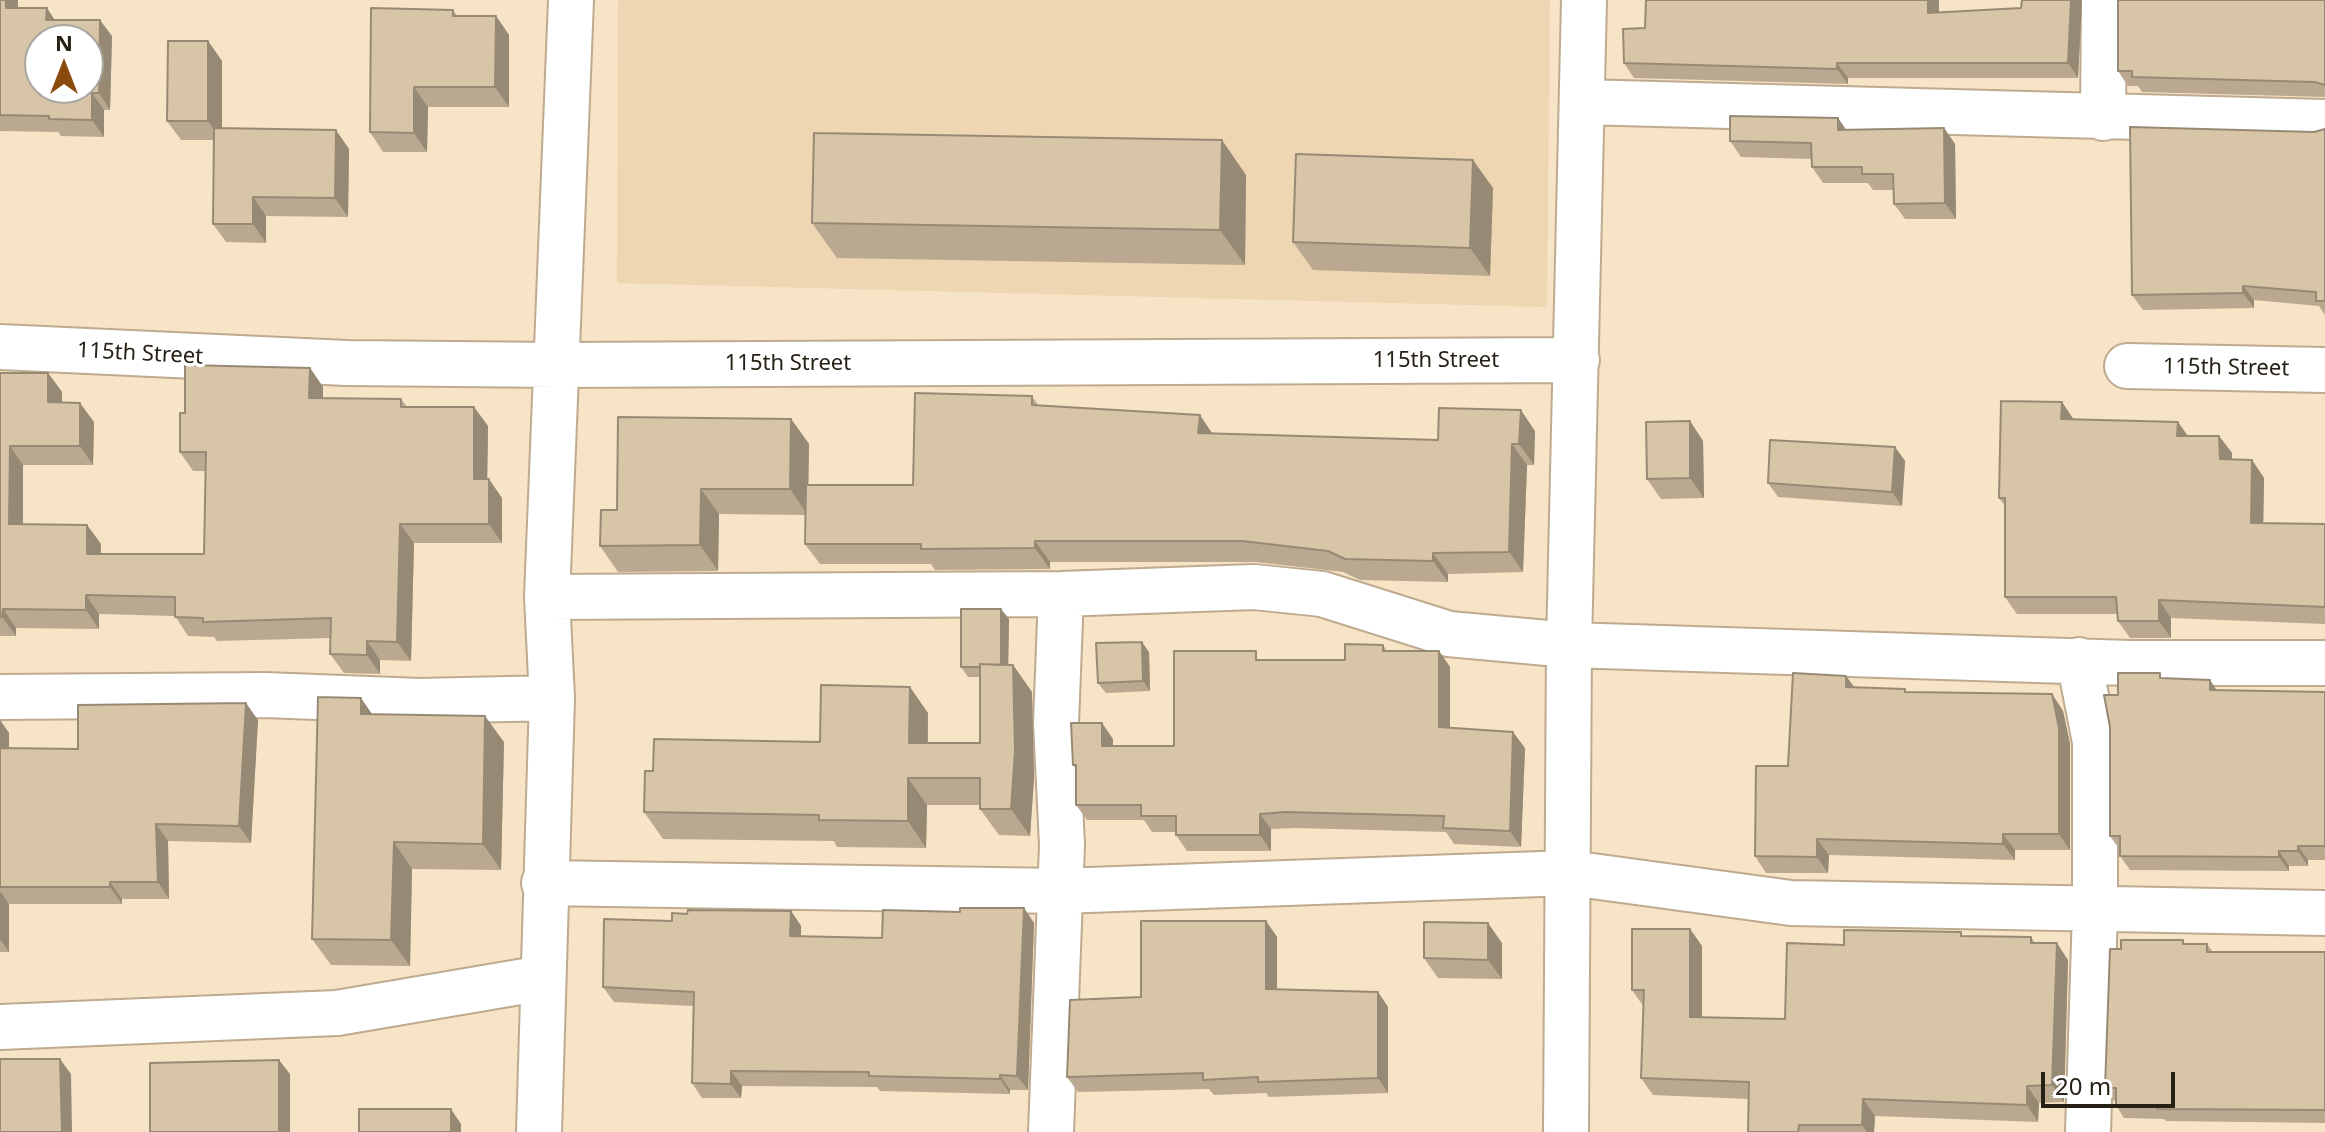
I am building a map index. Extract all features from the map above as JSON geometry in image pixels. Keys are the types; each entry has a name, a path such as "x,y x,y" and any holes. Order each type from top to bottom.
{"street":[{"path":"539,1132 544,883 552,698 547,597 559,365 571,0"},
{"path":"1566,1132 1570,873 1569,645 1584,0"},
{"path":"2103,118 2104,0"},
{"path":"1582,102 2325,122"},
{"name":"115th Street","path":"0,347 347,363 559,365 1577,360"},
{"name":"115th Street","path":"2127,366 2325,370"},
{"path":"547,597 1061,594 1254,587 1322,594 1449,634 1649,651 2325,663"},
{"path":"1051,1132 1062,845 1056,723 1061,594"},
{"path":"2079,660 2095,742 2095,911 2088,1132"},
{"path":"0,697 265,695 420,701 552,698"},
{"path":"544,883 1060,891 1570,873 1791,903 2325,913"},
{"path":"0,1027 337,1013 543,978"}],"shaded area":[{"path":"618,0 1550,0 1547,307 617,283"}],"building":[{"path":"0,0 6,0 6,8 47,8 46,20 100,20 100,24 24,24 24,104 92,104 92,120 49,119 49,116 0,115"},
{"path":"1646,0 1928,0 1928,13 2021,8 2022,0 2071,0 2068,63 1837,63 1837,69 1624,63 1623,29 1645,28"},
{"path":"2118,0 2325,0 2325,85 2315,82 2132,77 2132,71 2118,71"},
{"path":"371,8 453,10 453,16 496,16 495,87 414,87 414,133 370,132"},
{"path":"168,41 208,41 208,121 167,121"},
{"path":"1730,116 1838,118 1838,130 1944,128 1945,203 1894,204 1893,174 1862,174 1862,167 1812,167 1811,143 1730,141"},
{"path":"2130,127 2314,132 2325,129 2325,301 2316,301 2316,292 2243,286 2243,293 2132,295"},
{"path":"214,128 336,130 335,198 253,197 253,224 213,224"},
{"path":"814,133 1222,140 1220,230 812,223"},
{"path":"1296,154 1473,160 1470,248 1293,242"},
{"path":"185,365 310,368 309,398 401,399 401,407 474,407 474,479 489,479 489,524 400,524 397,642 367,641 367,655 330,654 331,618 203,622 203,618 175,617 175,597 86,595 86,610 3,609 0,617 0,373 48,373 48,402 80,403 80,446 10,446 9,524 87,525 87,554 204,554 206,452 180,452 180,413 185,413"},
{"path":"915,393 1032,396 1032,405 1200,415 1198,433 1438,440 1439,408 1521,410 1519,444 1512,444 1509,552 1433,553 1433,561 1345,559 1328,551 1242,541 1035,541 1035,548 921,549 921,544 805,544 806,485 913,485"},
{"path":"2001,401 2062,402 2061,419 2178,422 2177,436 2219,436 2220,459 2252,460 2251,523 2325,524 2325,607 2159,600 2159,621 2118,621 2116,597 2005,597 2005,498 1999,498"},
{"path":"618,417 791,419 790,489 701,489 700,545 600,546 601,510 617,510"},
{"path":"1690,421 1690,478 1647,479 1646,422"},
{"path":"1770,440 1895,447 1892,492 1768,483"},
{"path":"961,609 1001,609 1001,665 961,667"},
{"path":"1142,642 1143,681 1098,683 1096,643"},
{"path":"1345,644 1383,645 1383,651 1439,651 1439,727 1513,732 1510,831 1443,828 1444,816 1285,812 1260,814 1260,835 1176,835 1176,816 1141,816 1141,805 1076,805 1076,765 1073,765 1071,723 1102,723 1102,746 1174,746 1174,651 1256,651 1256,660 1345,660"},
{"path":"980,664 1013,665 1015,751 1011,809 980,809 980,778 908,778 908,821 819,820 819,815 644,812 645,771 653,771 654,739 820,742 821,685 910,687 909,743 980,743"},
{"path":"1793,673 1846,676 1846,687 1905,689 1905,692 2052,694 2059,728 2059,834 2003,834 2003,844 1817,839 1817,857 1755,856 1756,766 1788,766"},
{"path":"2118,673 2160,673 2160,678 2210,680 2210,690 2325,692 2325,846 2298,846 2298,851 2279,851 2279,857 2120,856 2120,836 2110,836 2110,727 2104,695 2118,695"},
{"path":"318,697 361,698 361,714 485,716 483,844 394,842 391,940 312,939"},
{"path":"246,703 239,826 156,824 158,882 110,882 110,887 0,887 0,748 78,749 78,705"},
{"path":"960,908 1024,908 1017,1076 1000,1075 1000,1079 869,1076 869,1072 731,1071 731,1084 692,1083 694,992 603,987 604,919 672,921 672,913 687,914 688,910 791,911 790,936 882,938 883,910 960,912"},
{"path":"1141,921 1266,921 1266,989 1378,992 1378,1078 1258,1082 1258,1077 1203,1080 1203,1073 1067,1077 1070,1000 1141,997"},
{"path":"1424,922 1488,923 1488,960 1424,958"},
{"path":"1632,929 1690,929 1690,1017 1785,1019 1787,943 1844,945 1844,930 1961,932 1961,936 2031,937 2031,943 2057,943 2052,1085 2027,1086 2027,1105 1863,1099 1862,1125 1799,1125 1798,1132 1748,1132 1749,1082 1641,1078 1644,990 1632,990"},
{"path":"2121,940 2183,940 2183,944 2207,944 2207,952 2325,952 2325,1110 2157,1109 2157,1106 2116,1105 2116,1088 2105,1088 2110,949 2121,949"},
{"path":"0,1059 60,1059 62,1132 0,1132"},
{"path":"279,1060 279,1132 150,1132 150,1063"},
{"path":"359,1109 451,1109 451,1132 359,1132"}]}
